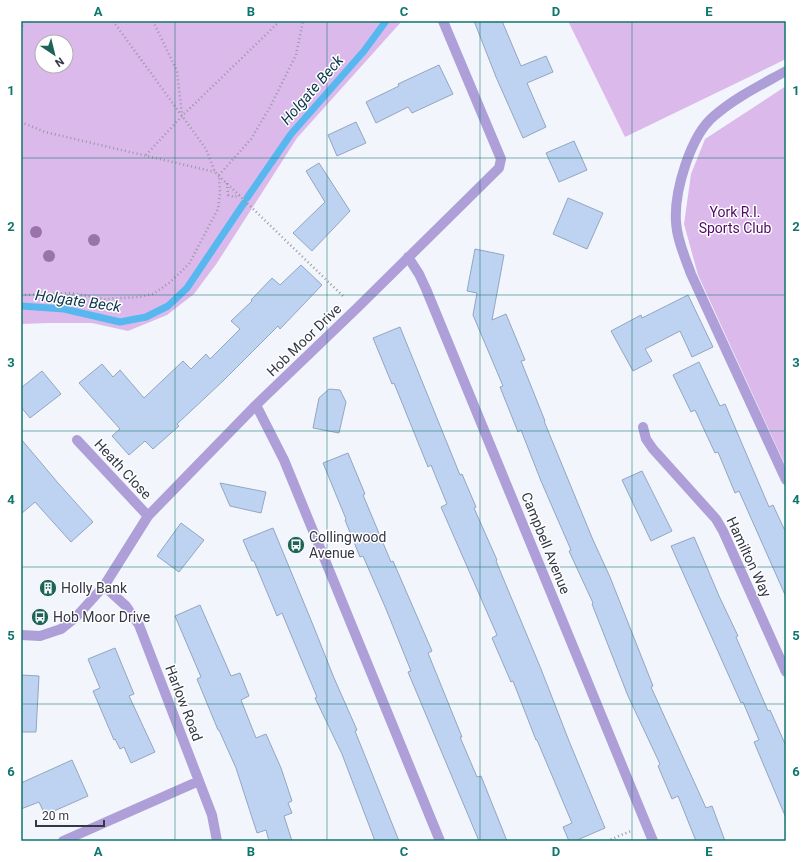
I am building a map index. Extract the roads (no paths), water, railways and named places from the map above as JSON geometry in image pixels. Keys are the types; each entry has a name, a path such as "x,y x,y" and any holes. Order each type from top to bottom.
{"street":[{"name":"Hob Moor Drive","path":"21,635 40,636 61,629 76,617 104,586 148,516 256,405 499,168 501,159 443,21"},
{"path":"786,71 740,96 713,117 697,137 685,166 678,196 676,222 680,245 691,274 786,480"},
{"name":"Campbell Avenue","path":"408,257 419,274 426,289 653,841"},
{"path":"256,405 284,460 440,841"},
{"name":"Hamilton Way","path":"643,427 646,439 653,449 716,519 723,531 786,672"},
{"name":"Heath Close","path":"77,440 148,516"},
{"name":"Harlow Road","path":"104,586 126,606 139,625 212,815 217,841"},
{"path":"63,841 199,781"}],"waterway":[{"name":"Holgate Beck","path":"247,198 291,134 364,51 386,21"},
{"name":"Holgate Beck","path":"21,306 64,309 120,322 146,317 168,306 187,288 244,203"}],"place":[{"name":"Collingwood Avenue","path":"296,545"},
{"name":"Holly Bank","path":"48,588"},
{"name":"Hob Moor Drive","path":"40,617"}],"park label":[{"name":"York R.I. Sports Club","path":"735,220"}]}
